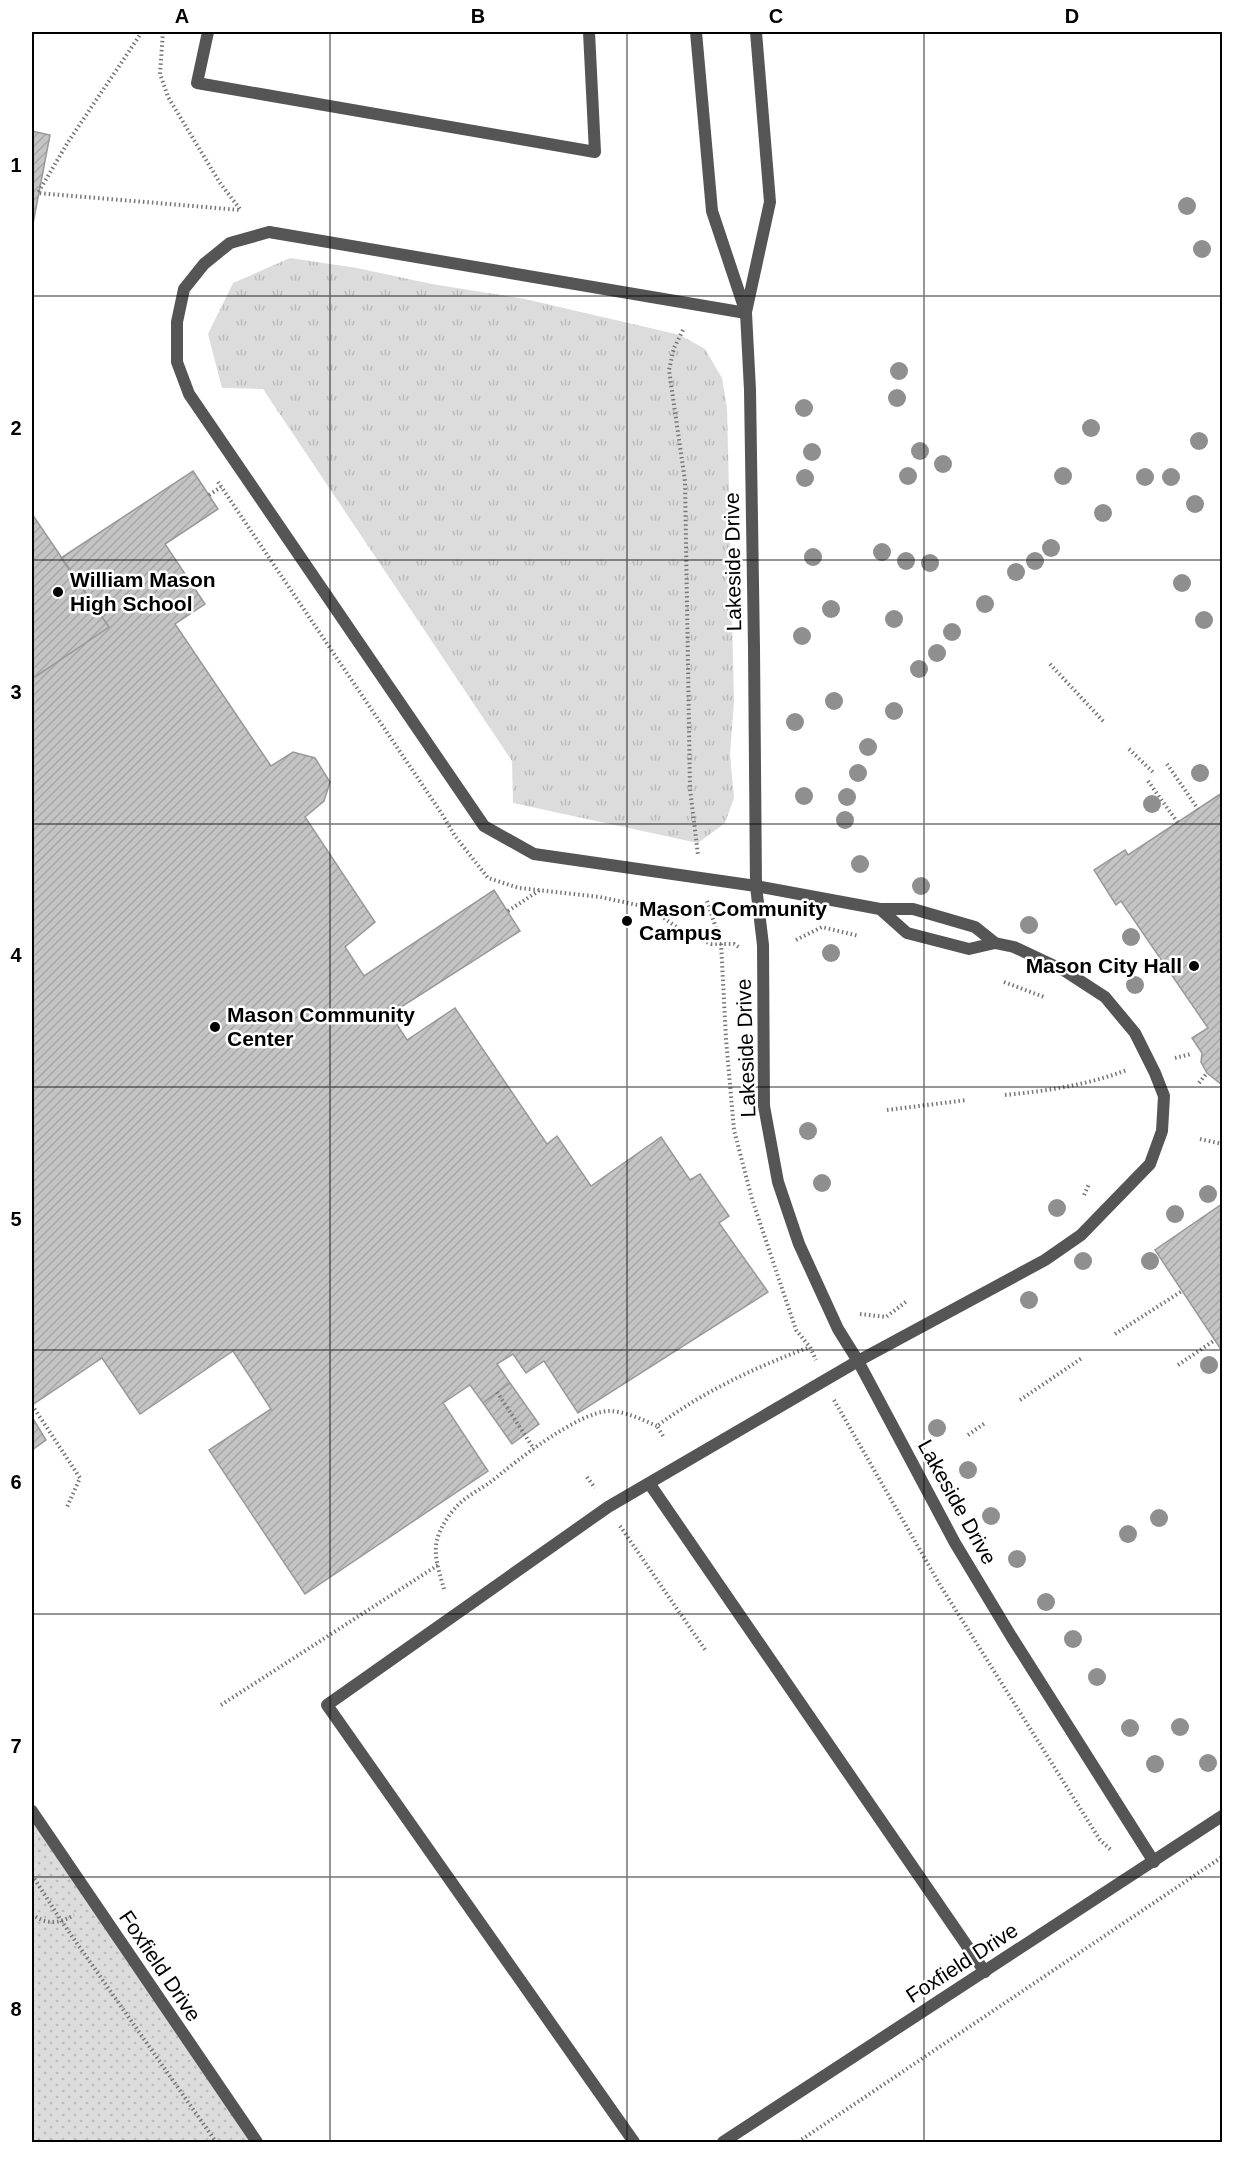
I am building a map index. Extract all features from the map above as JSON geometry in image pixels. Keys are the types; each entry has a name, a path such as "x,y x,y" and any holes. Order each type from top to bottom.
{"street":[{"path":"208,32 197,83 595,152 589,32"},
{"name":"Lakeside Drive","path":"696,32 712,211 746,313"},
{"name":"Lakeside Drive","path":"756,32 770,202 746,313 750,390 756,886 763,945 764,1106 778,1182 799,1244 838,1329 858,1361 955,1543 1154,1862"},
{"path":"634,2142 327,1705 608,1507 858,1361 1045,1260 1082,1235 1150,1164 1162,1131 1164,1096 1135,1033 1105,998 1065,971 1014,947 996,943 975,927 913,909 880,909 756,886 534,854 484,826 189,394 177,362 177,322 184,289 204,264 230,243 269,232 746,313"},
{"path":"880,909 907,933 969,949 996,943"},
{"path":"649,1483 985,1972"},
{"name":"Foxfield Drive","path":"32,1811 257,2142"},
{"name":"Foxfield Drive","path":"723,2142 1222,1816"}],"path":[{"path":"142,32 68,142 38,193 240,210 220,183 168,97 160,74 163,32"},
{"path":"682,330 674,348 669,370 685,481 690,789 695,836"},
{"path":"209,495 221,488"},
{"path":"1050,664 1104,722"},
{"path":"1129,749 1155,774"},
{"path":"1167,764 1198,809"},
{"path":"1148,781 1178,823"},
{"path":"507,911 541,890"},
{"path":"796,940 822,927 859,936"},
{"path":"1004,982 1044,997"},
{"path":"1175,1058 1191,1054"},
{"path":"1005,1095 1066,1088 1098,1081 1131,1069"},
{"path":"1199,1083 1206,1073"},
{"path":"887,1110 967,1100"},
{"path":"1200,1140 1222,1144"},
{"path":"1115,1335 1182,1291"},
{"path":"860,1314 886,1317 907,1301"},
{"path":"1178,1365 1215,1340"},
{"path":"657,1426 718,1387 766,1363 810,1347"},
{"path":"1020,1400 1082,1358"},
{"path":"497,1392 534,1449"},
{"path":"834,1401 940,1585 1100,1840 1112,1851"},
{"path":"32,1405 80,1478 67,1507"},
{"path":"444,1589 438,1565 436,1542 443,1524 458,1505 534,1449 568,1426 609,1411 657,1426 663,1436"},
{"path":"968,1435 986,1423"},
{"path":"587,1477 595,1489"},
{"path":"620,1525 706,1651"},
{"path":"221,1705 438,1565"},
{"path":"798,2142 1222,1857"},
{"path":"32,1875 62,1922 216,2142"},
{"path":"32,1914 50,1923 62,1922 76,1914"}],"green space":[{"path":"290,258 525,299 680,335 705,349 722,378 727,408 734,701 730,755 734,798 725,823 698,843 513,803 512,761 263,389 222,388 208,334 233,283"},
{"path":"32,1811 257,2142 32,2142"}],"building":[{"path":"32,131 50,135 32,229"},
{"name":"Mason Community Center","path":"193,471 218,509 165,544 205,604 175,624 271,766 293,752 315,758 330,782 324,801 305,817 375,922 345,947 364,976 494,890 520,931 390,1014 407,1040 455,1008 547,1144 557,1136 591,1186 661,1137 690,1180 700,1174 729,1216 719,1223 768,1292 578,1413 544,1361 526,1373 513,1354 497,1364 510,1383 483,1403 470,1385 443,1403 488,1471 305,1594 209,1450 271,1409 233,1351 140,1414 102,1358 32,1405 32,679 109,627 61,558"},
{"name":"William Mason High School","path":"32,514 109,627 32,679"},
{"name":"Mason City Hall","path":"1222,793 1222,1085 1207,1073 1201,1062 1202,1053 1192,1038 1208,1028 1121,901 1116,905 1094,870 1125,850 1128,855"},
{"path":"1222,1204 1222,1351 1155,1250"},
{"path":"510,1383 539,1424 512,1444 483,1403"},
{"path":"32,1417 46,1440 32,1450"}],"place":[{"name":"William Mason High School","path":"58,592"},
{"name":"Mason Community Campus","path":"627,921"},
{"name":"Mason City Hall","path":"1194,966"},
{"name":"Mason Community Center","path":"215,1027"}]}
